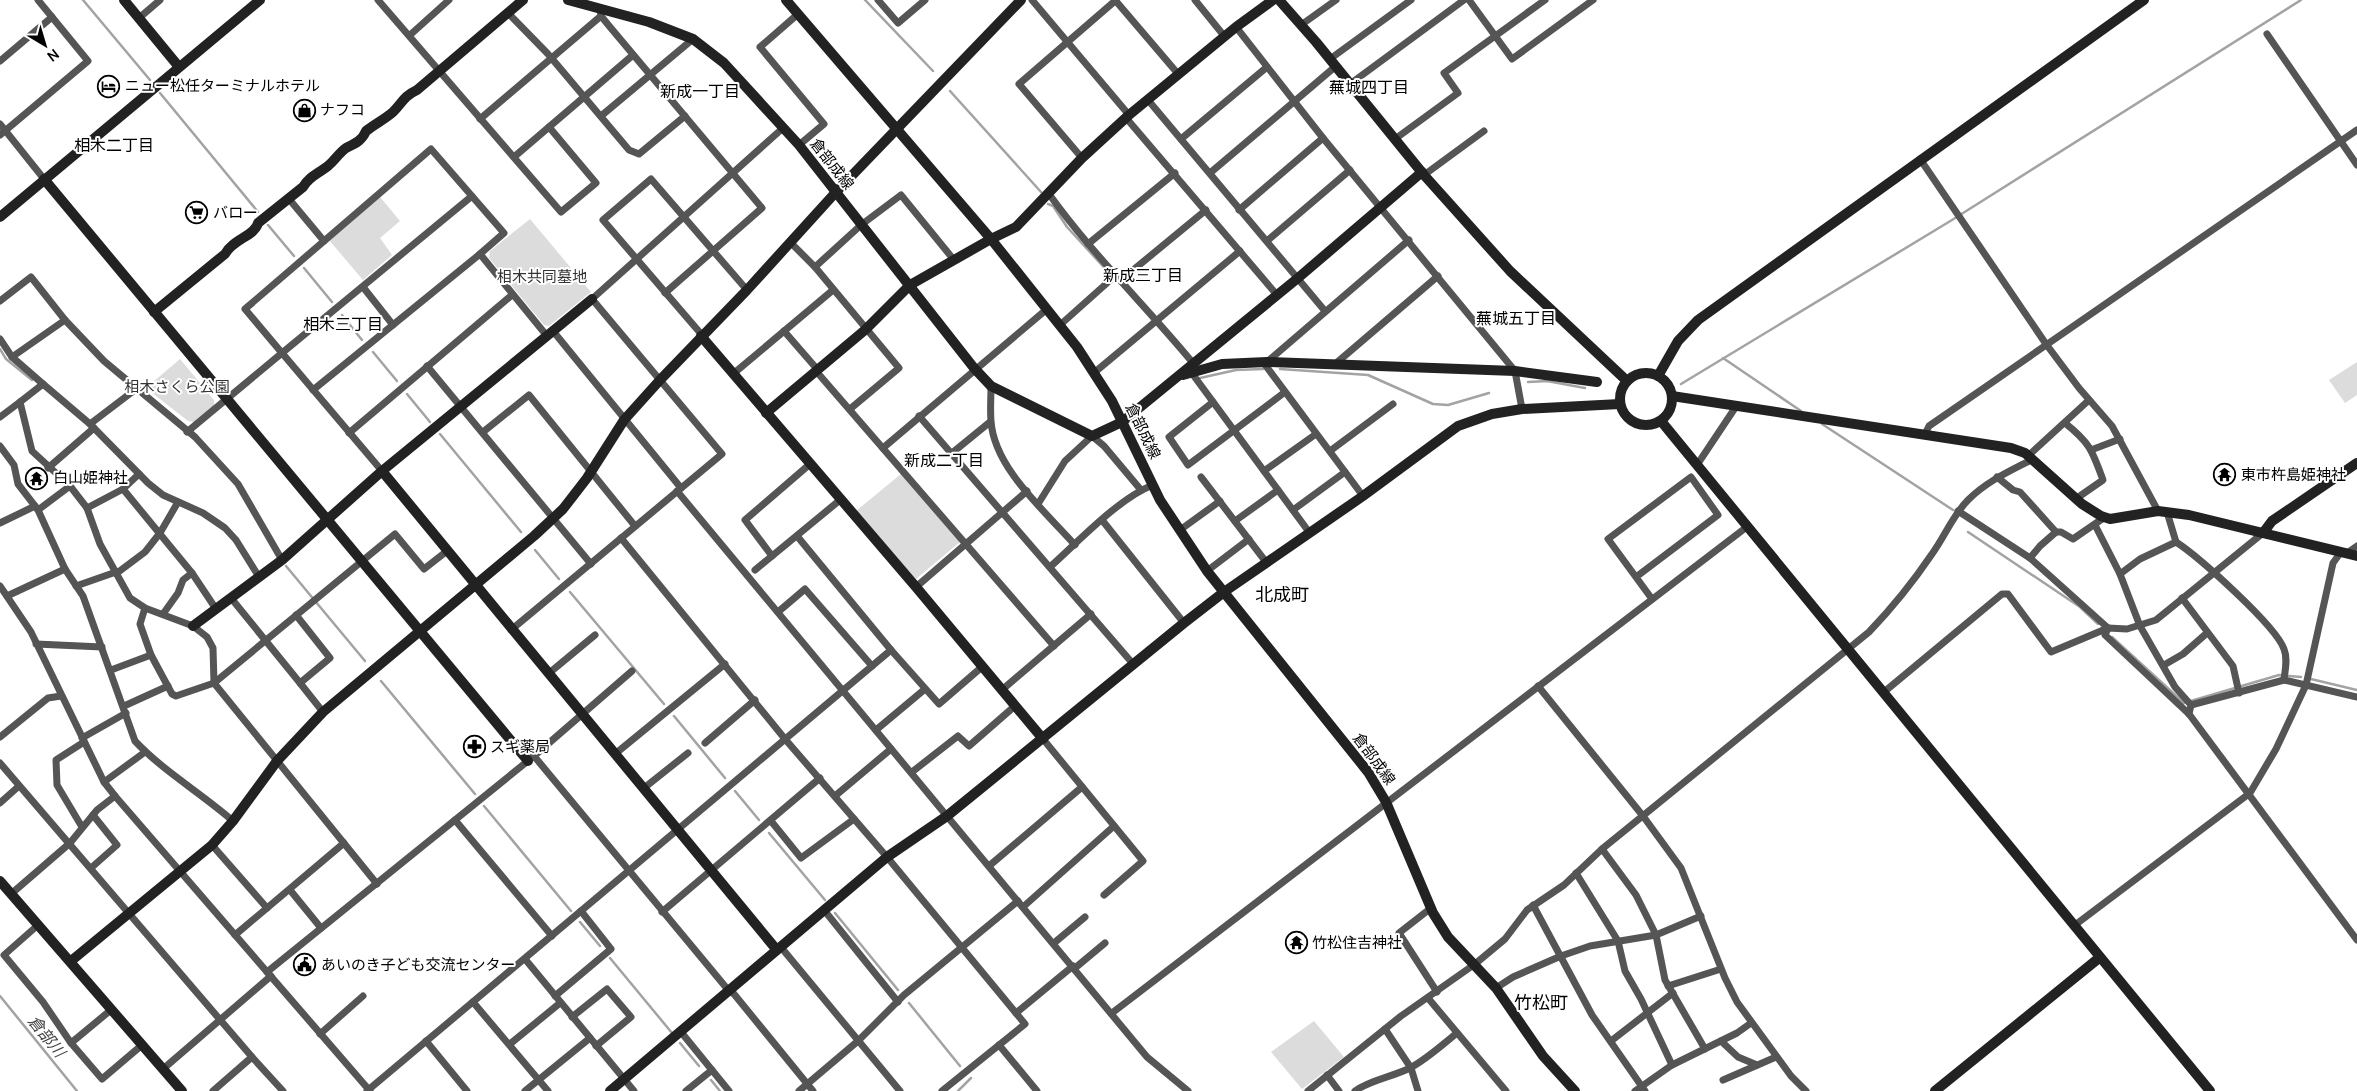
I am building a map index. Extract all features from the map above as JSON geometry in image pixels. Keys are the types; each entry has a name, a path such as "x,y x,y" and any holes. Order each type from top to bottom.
{"street":[{"path":"2,133 88,61 38,0"},
{"path":"124,0 180,68"},
{"path":"139,18 160,0"},
{"path":"0,217 260,0"},
{"path":"410,35 449,0"},
{"path":"154,312 182,291 198,274 256,228 258,224 289,199 306,182 332,163 347,148 352,147 364,136 366,131 395,110 398,104 523,0"},
{"name":"倉部成線","path":"568,0 601,13 649,22 693,39 724,63 799,145 974,368 991,386"},
{"name":"倉部成線","path":"786,0 896,131 991,239 1095,372 1153,485 1207,571 1368,772 1386,802 1431,908 1448,937 1496,988 1543,1056 1575,1091"},
{"path":"878,0 898,23 926,0"},
{"path":"72,962 212,845 233,821 277,761 323,712 563,509 591,472 625,419 660,380 747,290 836,192 1021,0"},
{"path":"1032,0 1277,295"},
{"path":"1082,158 1019,84 1067,41 1115,0 1178,75"},
{"path":"1195,0 1225,37"},
{"path":"766,413 865,330 910,285 1016,227 1082,158 1128,117 1236,27 1273,0"},
{"path":"1279,0 1333,62 1423,173 1510,271 1627,381"},
{"path":"1301,25 1336,0"},
{"path":"1210,173 1295,102 1333,62 1411,0"},
{"path":"1350,84 1464,0"},
{"path":"1469,0 1512,59 1593,0"},
{"path":"1395,139 1458,93 1444,73 1545,0"},
{"path":"1658,376 1678,341 1698,320 2143,0"},
{"path":"381,1 438,72 561,212 596,183 549,127"},
{"path":"508,13 552,58 629,150 639,154 685,116"},
{"path":"480,119 552,58 601,13 633,55 762,208 665,293"},
{"path":"798,14 760,47 824,124 799,145"},
{"path":"0,61 52,17"},
{"path":"1236,27 1323,138 1381,205 1515,371 1522,409"},
{"path":"2266,34 2357,165"},
{"path":"601,116 693,39"},
{"path":"514,157 633,55"},
{"path":"1181,139 1267,67"},
{"path":"1148,100 1325,311"},
{"path":"0,124 2,133 44,179 418,630 629,871 729,991 734,994 813,1091"},
{"path":"194,626 282,560 382,471 592,299 635,258 783,128"},
{"path":"1925,434 1929,426 2357,130"},
{"path":"1038,504 1065,461 1092,436 1122,422 1175,378 1192,368 1381,205 1484,131"},
{"path":"1239,210 1323,138"},
{"path":"313,390 504,233 431,149 245,309 349,433 382,471 712,872 900,1091"},
{"path":"1920,159 2046,344 2089,400 2112,426 2162,511 2176,542 2194,554 2279,637 2285,651 2284,680"},
{"path":"1267,241 1350,170"},
{"path":"1088,244 1175,173"},
{"path":"747,290 651,179 604,219 766,413 1003,689 1142,861 1104,895"},
{"path":"1049,194 1088,244 1157,319 1192,368 1213,402 1310,532"},
{"path":"814,267 861,225 901,195 954,260"},
{"path":"187,432 228,400 472,196"},
{"path":"289,199 324,240"},
{"path":"1060,325 1118,277 1206,210"},
{"path":"1265,362 1409,240"},
{"path":"790,242 814,267 898,368 850,409"},
{"path":"1095,372 1240,251"},
{"path":"480,254 512,295 550,333 625,419 679,490 778,612 1147,1057 1188,1091"},
{"path":"1334,365 1438,276"},
{"path":"0,301 31,277 65,320 104,361 195,437 238,484 282,560"},
{"path":"363,287 393,324"},
{"path":"733,374 833,290"},
{"path":"349,433 512,295"},
{"path":"511,630 722,454 592,299"},
{"path":"883,448 974,368 1047,309"},
{"path":"12,357 65,320"},
{"path":"784,331 1054,646"},
{"path":"0,339 12,357 92,426 163,496 203,513 225,528 236,540 259,577"},
{"path":"1265,362 1285,392 1363,496"},
{"path":"1192,368 1222,364 1265,362 1515,371 1597,382"},
{"path":"427,366 590,564"},
{"path":"1652,373 1668,384 1672,396 1670,410 1661,421 1647,426 1640,425 1627,418 1620,404 1621,392 1627,381 1638,374 1652,373"},
{"path":"0,417 43,384"},
{"path":"1074,544 1009,472 994,439 990,422 991,386 1092,436 1104,446 1140,490"},
{"path":"48,468 136,388"},
{"path":"1213,402 1169,437 1188,465 1285,392"},
{"path":"483,432 530,395 635,526"},
{"path":"1672,396 2011,448 2031,457 2092,512 2106,518 2162,511 2190,515 2348,554"},
{"path":"1308,1091 1386,1029 1475,964 1505,939 1533,906 1564,885 1602,849 1869,632 1894,606 1932,554 1958,511 1969,499 1997,476 2031,457 2089,400"},
{"path":"20,402 32,451 48,468 70,486 87,508 100,544 130,598 145,608 194,626 207,637 213,648 214,683 377,884"},
{"path":"1330,452 1393,404"},
{"path":"610,1091 887,857 947,816 1184,623 1224,592 1363,496 1458,426 1492,414 1522,409 1620,404"},
{"path":"1697,465 1737,405"},
{"path":"919,416 1134,665"},
{"path":"1661,421 1850,648 2210,1091"},
{"path":"952,453 990,422"},
{"path":"2065,423 2084,438 2103,480 2077,498"},
{"path":"1264,471 1316,434"},
{"path":"2091,450 2120,439"},
{"path":"0,446 14,465 18,484 36,508 65,569 83,596 135,741 152,759 202,794 233,821"},
{"path":"1884,692 2002,594 2008,594 2051,652 2108,628 2128,629 2156,620 2263,532 2272,521 2357,463"},
{"path":"772,556 745,520 810,464"},
{"path":"1293,510 1345,472"},
{"path":"87,508 122,489 140,474"},
{"path":"1997,476 2013,490 2020,492 2056,532"},
{"path":"1202,477 1266,562"},
{"path":"1636,577 1718,515 1691,477 1608,539 1652,599"},
{"path":"1050,567 1102,520 1140,490 1153,485"},
{"path":"0,523 36,508 70,486"},
{"path":"122,489 192,573 216,609"},
{"path":"1235,521 1278,490"},
{"path":"916,586 1027,491"},
{"path":"755,570 840,500"},
{"path":"1180,530 1220,501"},
{"path":"76,586 116,572 145,552 160,533 178,502"},
{"path":"1958,511 2030,558 2108,628"},
{"path":"2030,558 2056,532 2062,532 2073,540 2106,518"},
{"path":"1102,520 1184,623"},
{"path":"2095,525 2120,574 2140,626 2175,687 2191,704"},
{"path":"1112,1013 1748,526"},
{"path":"145,608 140,624 151,655 172,694 176,696 214,683 395,534 424,569 447,551"},
{"path":"798,536 891,650 939,704 983,666"},
{"path":"621,538 785,738 887,857 1025,1024 942,1091"},
{"path":"1207,571 1249,539"},
{"path":"2120,574 2140,559 2176,542"},
{"path":"2075,925 2250,793 2276,749 2306,685 2333,563 2357,546"},
{"path":"7,596 65,569"},
{"path":"163,614 178,593 183,580 192,573"},
{"path":"0,586 36,644 104,782 368,1090 891,650"},
{"path":"778,612 805,589 872,666"},
{"path":"231,598 323,712"},
{"path":"2182,598 2233,666 2239,692"},
{"path":"1003,689 1091,614"},
{"path":"296,615 330,658 300,683"},
{"path":"2108,628 2105,635 2189,714 2250,793 2357,940"},
{"path":"2164,665 2183,654 2207,633"},
{"path":"548,674 595,635"},
{"path":"36,644 102,647"},
{"path":"110,670 151,655"},
{"path":"616,754 725,664"},
{"path":"163,1069 321,928 531,758 632,671"},
{"path":"2191,704 2284,680 2357,697"},
{"path":"82,828 57,785 56,760 125,710 168,686"},
{"path":"1538,686 1644,816 1681,868 1721,969 1737,1002 1776,1057 1806,1091"},
{"path":"876,730 925,690"},
{"path":"0,737 48,698 61,696"},
{"path":"705,743 755,700"},
{"path":"2189,714 2191,704"},
{"path":"912,772 958,736 969,746 1016,705"},
{"path":"835,796 891,749"},
{"path":"104,782 145,752"},
{"path":"644,788 688,752"},
{"path":"0,763 283,1091"},
{"path":"662,912 712,872 820,778"},
{"path":"0,803 19,786"},
{"path":"989,866 1082,787"},
{"path":"11,894 70,843 93,815 115,796"},
{"path":"91,868 118,845 93,815"},
{"path":"771,821 801,858 854,819"},
{"path":"455,820 552,936"},
{"path":"799,1091 858,1041 898,1002 962,947 1021,904 1114,826"},
{"path":"235,935 344,844"},
{"path":"212,845 267,908"},
{"path":"1602,849 1636,895 1656,935 1664,980 1705,1049"},
{"path":"1576,873 1618,941 1625,971 1672,1065"},
{"path":"0,881 182,1091"},
{"path":"290,890 321,928"},
{"path":"1533,906 1592,1015 1644,1088"},
{"path":"1431,908 1399,933 1438,992"},
{"path":"824,910 898,1002"},
{"path":"510,1044 611,949 581,911"},
{"path":"1496,988 1513,977 1560,956 1590,946 1656,935 1701,916"},
{"path":"1054,943 1086,917"},
{"path":"38,924 4,955 43,1002 71,1044 102,1079 142,1044"},
{"path":"1016,1013 1105,943"},
{"path":"1935,1091 2100,958"},
{"path":"525,959 634,1091"},
{"path":"1668,986 1721,969"},
{"path":"572,1017 606,989 631,1017 596,1046"},
{"path":"1611,1041 1673,994"},
{"path":"320,1034 363,996"},
{"path":"1428,998 1506,1091"},
{"path":"473,1002 548,1091"},
{"path":"71,1044 112,1009"},
{"path":"1635,1091 1644,1088 1672,1065 1721,1041 1751,1023"},
{"path":"1386,1029 1411,1068 1418,1091"},
{"path":"681,1032 729,1091"},
{"path":"1355,1091 1363,1085 1383,1080 1411,1068 1457,1033"},
{"path":"526,1091 590,1038"},
{"path":"426,1041 468,1091"},
{"path":"1721,1041 1738,1057 1757,1066"},
{"path":"999,1045 1037,1091"},
{"path":"213,1091 252,1057"},
{"path":"1723,1080 1776,1057"},
{"path":"686,1091 712,1070"},
{"path":"1327,1075 1339,1091"}],"green space":[{"path":"380,197 400,221 380,238 392,255 363,280 329,240"},
{"name":"相木共同墓地","path":"530,219 591,292 549,326 544,325 489,258 490,251"},
{"name":"相木さくら公園","path":"180,359 214,400 214,406 194,422 188,421 146,388"},
{"path":"2357,362 2357,395 2345,403 2329,380"},
{"path":"901,474 960,542 916,579 856,511"},
{"path":"1314,1021 1344,1057 1302,1089 1271,1052"}],"waterway":[{"path":"83,0 150,80"},
{"path":"865,0 933,71"},
{"path":"1681,384 1952,220 2301,0"},
{"path":"950,91 1041,192"},
{"path":"160,93 258,212"},
{"path":"1048,204 1053,206 1067,227 1111,275"},
{"path":"268,225 294,256"},
{"path":"304,268 332,302"},
{"path":"342,315 362,340"},
{"path":"0,349 6,359 32,380"},
{"path":"373,352 397,381"},
{"path":"1723,358 1801,411"},
{"path":"1200,378 1236,370 1263,369"},
{"path":"1280,369 1368,375 1433,404 1448,405 1489,393"},
{"path":"1528,382 1547,381 1585,388"},
{"path":"407,394 430,422"},
{"path":"1822,424 1953,510"},
{"path":"440,434 521,532"},
{"path":"1968,532 2080,607 2098,624"},
{"path":"535,550 559,579"},
{"path":"286,566 365,661"},
{"path":"570,592 664,704"},
{"path":"2112,637 2184,703 2279,675 2301,677"},
{"path":"2311,679 2357,690"},
{"path":"381,681 475,794"},
{"path":"674,716 725,778"},
{"path":"735,791 759,820"},
{"path":"484,806 571,911"},
{"path":"769,833 825,900"},
{"path":"835,913 898,990"},
{"path":"580,922 600,946"},
{"path":"610,958 672,1033"},
{"name":"倉部川","path":"0,996 77,1091"},
{"path":"909,1003 960,1066"},
{"path":"680,1043 699,1066"},
{"path":"958,1091 971,1078"},
{"path":"711,1080 720,1091"}],"place":[{"name":"ニュー松任ターミナルホテル","path":"109,86"},
{"name":"ナフコ","path":"304,110"},
{"name":"バロー","path":"197,213"},
{"name":"東市杵島姫神社","path":"2225,475"},
{"name":"白山姫神社","path":"37,478"},
{"name":"スギ薬局","path":"474,747"},
{"name":"竹松住吉神社","path":"1296,943"},
{"name":"あいのき子ども交流センター","path":"305,965"}],"district":[{"name":"蕪城四丁目","path":"1369,87"},
{"name":"新成一丁目","path":"700,91"},
{"name":"相木二丁目","path":"114,145"},
{"name":"新成三丁目","path":"1143,275"},
{"name":"蕪城五丁目","path":"1516,318"},
{"name":"相木三丁目","path":"343,324"},
{"name":"新成二丁目","path":"944,460"},
{"name":"北成町","path":"1282,595"},
{"name":"竹松町","path":"1541,1003"}]}
